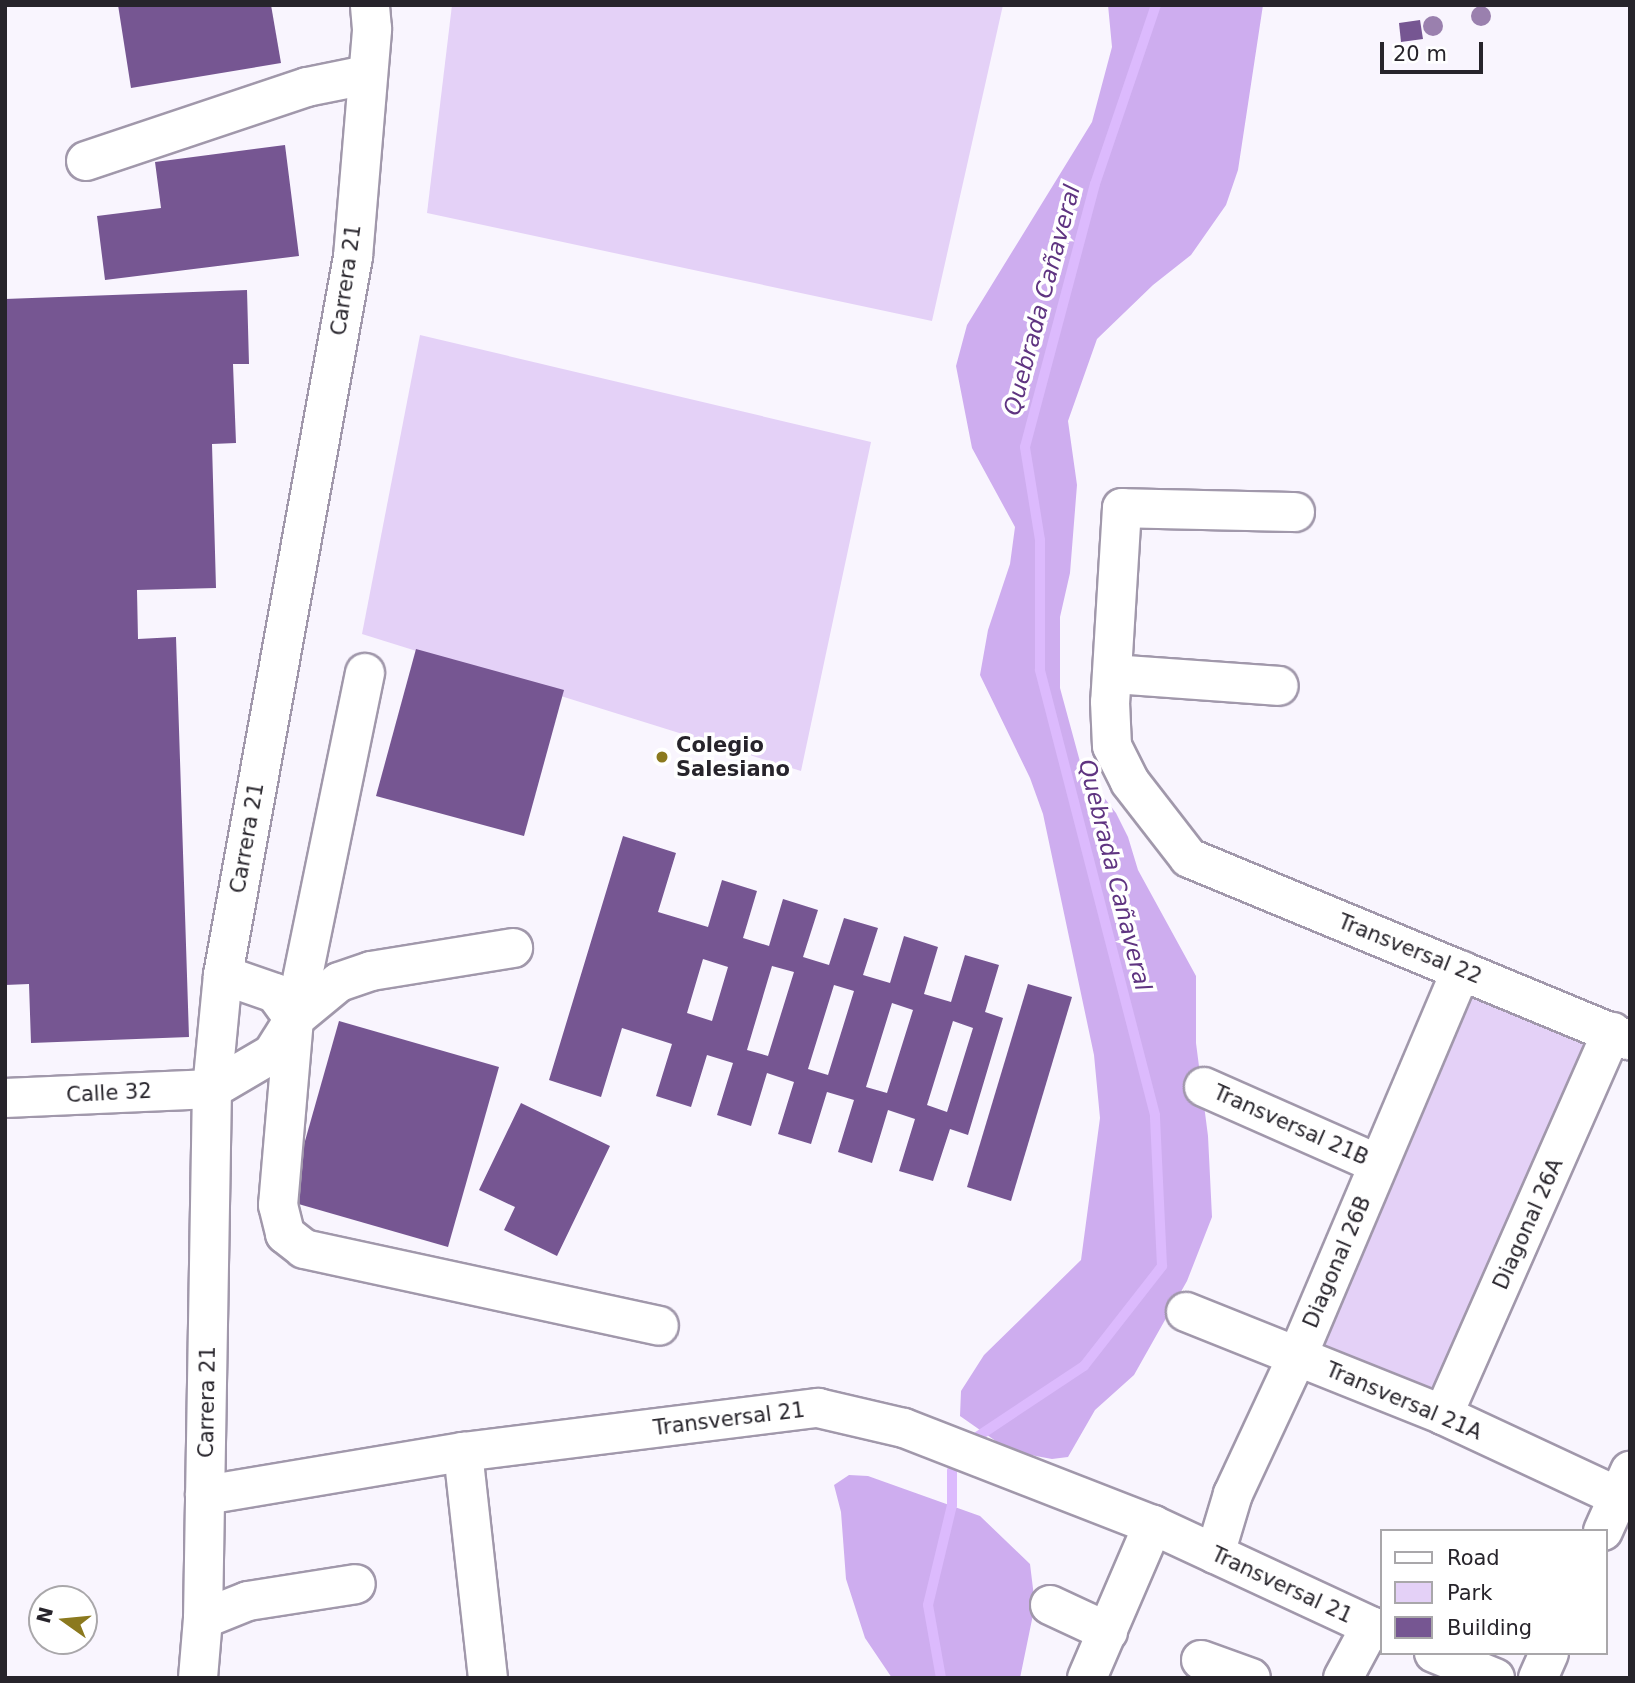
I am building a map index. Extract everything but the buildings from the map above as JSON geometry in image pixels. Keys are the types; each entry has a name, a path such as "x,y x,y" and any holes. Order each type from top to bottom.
{"street":[{"name":"Carrera 21","path":"198,1678 203,1619 212,1088 223,975 353,257 366,75 372,29 370,5"},
{"path":"86,161 307,87 366,75"},
{"path":"1279,686 1113,674 1122,508 1295,512"},
{"path":"365,673 294,1020 278,1205 285,1234 304,1249 659,1326"},
{"name":"Transversal 22","path":"1113,674 1110,702 1112,746 1130,782 1189,858 1621,1037"},
{"path":"212,1088 272,1054 294,1020 339,982 371,971 513,948"},
{"name":"Diagonal 26B","path":"1214,1553 1233,1494 1297,1357 1461,970"},
{"path":"223,975 275,993 294,1020"},
{"name":"Diagonal 26A","path":"1443,1415 1621,1037"},
{"name":"Transversal 21B","path":"1205,1087 1378,1164"},
{"name":"Calle 32","path":"5,1098 212,1088"},
{"name":"Transversal 21A","path":"1186,1312 1624,1484"},
{"name":"Transversal 21","path":"205,1495 463,1452 818,1408 904,1428 1153,1525 1376,1628"},
{"path":"463,1452 488,1678"},
{"path":"1604,1529 1624,1484"},
{"path":"1087,1678 1153,1525"},
{"path":"203,1619 248,1601 356,1584"},
{"path":"1050,1605 1108,1632"},
{"path":"1343,1678 1376,1628"},
{"path":"1438,1655 1482,1675"},
{"path":"1538,1678 1548,1655"},
{"path":"1201,1660 1251,1678"}],"green space":[{"path":"452,5 1003,5 932,321 427,213"},
{"path":"420,335 871,442 801,771 362,634"},
{"path":"1461,970 1612,1032 1443,1415 1297,1357"}],"shaded area":[{"path":"1108,5 1263,5 1238,170 1226,205 1191,255 1153,285 1097,339 1068,421 1077,485 1070,573 1060,617 1060,688 1082,769 1116,813 1128,837 1138,870 1196,976 1196,1043 1208,1136 1212,1217 1187,1281 1134,1375 1095,1410 1068,1457 1052,1459 1010,1451 960,1416 961,1391 984,1355 1081,1260 1100,1118 1094,1055 1043,814 1030,778 980,675 988,630 1010,564 1015,527 972,448 956,366 967,325 1092,122 1112,47"},
{"path":"849,1475 868,1476 980,1516 1030,1564 1035,1605 1020,1678 892,1678 865,1638 846,1579 841,1512 834,1485"}],"waterway":[{"name":"Quebrada Cañaveral","path":"941,1678 928,1605 952,1505 952,1471 965,1445 1084,1366 1162,1266 1155,1115 1040,670 1040,540 1025,447 1095,184 1156,5"}],"place":[{"name":"Colegio Salesiano","path":"662,757"}]}
